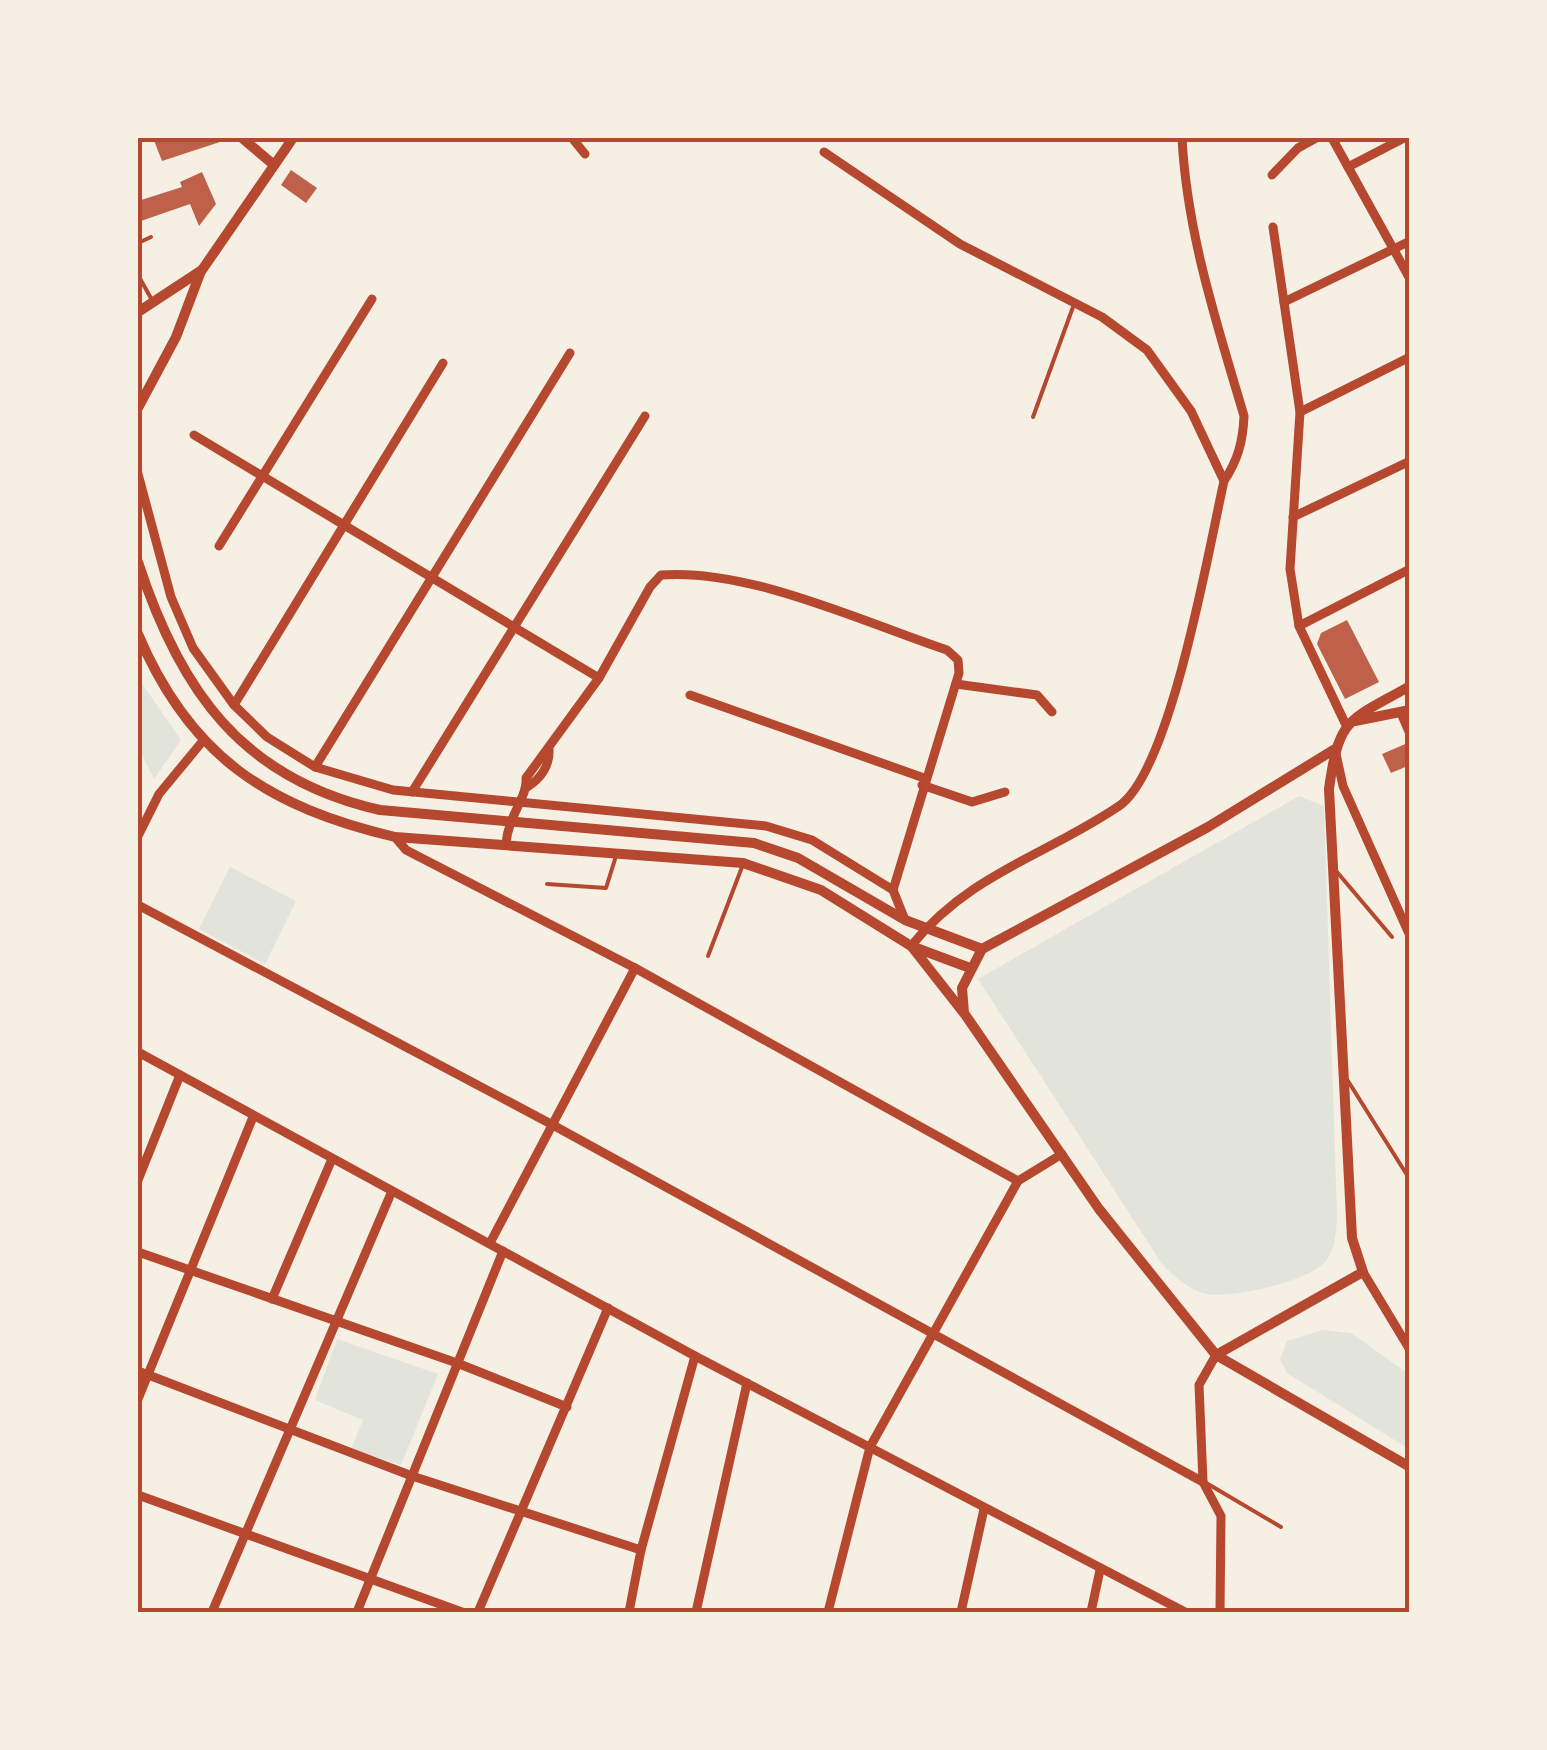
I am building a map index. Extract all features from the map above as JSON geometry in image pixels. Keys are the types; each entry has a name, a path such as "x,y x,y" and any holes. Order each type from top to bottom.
{"street":[{"path":"242,138 274,165"},
{"path":"138,408 176,337 202,270 293,138"},
{"path":"572,138 585,154"},
{"path":"911,946 926,928 1002,868 1122,804 1145,776 1179,676 1224,481 1236,464 1244,416 1203,278 1184,184 1182,138"},
{"path":"1272,175 1298,148 1316,138"},
{"path":"1332,138 1391,251 1410,279"},
{"path":"1348,167 1404,138"},
{"path":"824,152 960,244 1075,302 1147,350 1191,411 1224,481"},
{"path":"1273,227 1300,412 1290,568 1299,626 1344,724"},
{"path":"1284,302 1410,242"},
{"path":"138,312 202,270"},
{"path":"219,546 260,474 372,299"},
{"path":"315,767 570,353"},
{"path":"1300,412 1410,357"},
{"path":"234,705 443,364"},
{"path":"412,792 518,627 645,416"},
{"path":"194,435 600,678"},
{"path":"1294,517 1410,461"},
{"path":"138,474 170,598 193,648 234,705 267,737 315,767 348,780 412,792 766,826 812,840 893,890 905,920"},
{"path":"138,562 156,618 186,676 215,716 252,752 296,783 336,800 380,810 754,843 798,858 905,920 982,948"},
{"path":"1299,626 1410,570"},
{"path":"506,844 508,820 527,787 526,778 600,678 661,575 759,588 947,650 958,660 956,684 923,781 893,890"},
{"path":"138,634 156,676 202,742 252,781 294,804 344,824 396,836 744,863 821,890 911,946 970,968"},
{"path":"956,684 1038,695 1052,712"},
{"path":"1410,686 1344,724 1335,749 1329,789 1352,1238 1363,1272 1410,1350"},
{"path":"690,694 972,802 1005,792"},
{"path":"1344,724 1405,711 1410,734"},
{"path":"138,836 158,794 202,742"},
{"path":"1335,749 1343,786 1410,936"},
{"path":"964,1013 962,988 982,948 1208,826 1335,749"},
{"path":"396,836 406,850 634,968 1018,1181"},
{"path":"138,905 551,1124 1203,1482"},
{"path":"911,946 964,1013 1100,1209 1216,1355 1410,1468"},
{"path":"490,1243 634,968"},
{"path":"138,1052 695,1356 1185,1612"},
{"path":"138,1180 180,1074"},
{"path":"138,1399 142,1373 252,1117"},
{"path":"828,1612 870,1447 1018,1181 1062,1154"},
{"path":"272,1299 332,1158"},
{"path":"212,1612 392,1191"},
{"path":"357,1612 503,1251"},
{"path":"138,1252 457,1364 567,1407"},
{"path":"1220,1612 1221,1516 1203,1482 1199,1385 1216,1355 1363,1272"},
{"path":"478,1612 608,1308"},
{"path":"629,1612 641,1550 695,1356"},
{"path":"142,1373 412,1476 641,1550"},
{"path":"696,1612 747,1383"},
{"path":"138,1495 462,1612"},
{"path":"961,1612 984,1510"},
{"path":"1092,1612 1100,1570"}],"lane":[{"path":"138,243 151,237"},
{"path":"138,276 152,300"},
{"path":"1033,417 1075,302"},
{"path":"547,884 606,888 616,852"},
{"path":"708,956 744,863"},
{"path":"1331,865 1392,937"},
{"path":"1346,1077 1407,1175"},
{"path":"1203,1482 1281,1527"}],"shaded area":[{"path":"138,678 181,740 154,779 138,747"},
{"path":"1299,796 1324,806 1335,1240 1326,1261 1288,1282 1251,1291 1207,1294 1188,1286 1162,1264 978,979"},
{"path":"230,867 296,901 265,964 199,929"},
{"path":"1323,1330 1351,1333 1409,1374 1409,1449 1287,1373 1280,1359 1287,1341"},
{"path":"337,1339 438,1374 401,1465 351,1449 363,1420 315,1400"}],"building":[{"path":"153,138 226,138 226,140 162,161"},
{"path":"291,170 317,188 306,203 281,185"},
{"path":"202,172 216,204 199,226 190,204 138,222 138,201 182,187 180,182"},
{"path":"1347,620 1379,682 1345,699 1317,644 1321,633"},
{"path":"1410,742 1410,765 1391,773 1382,754"}]}
